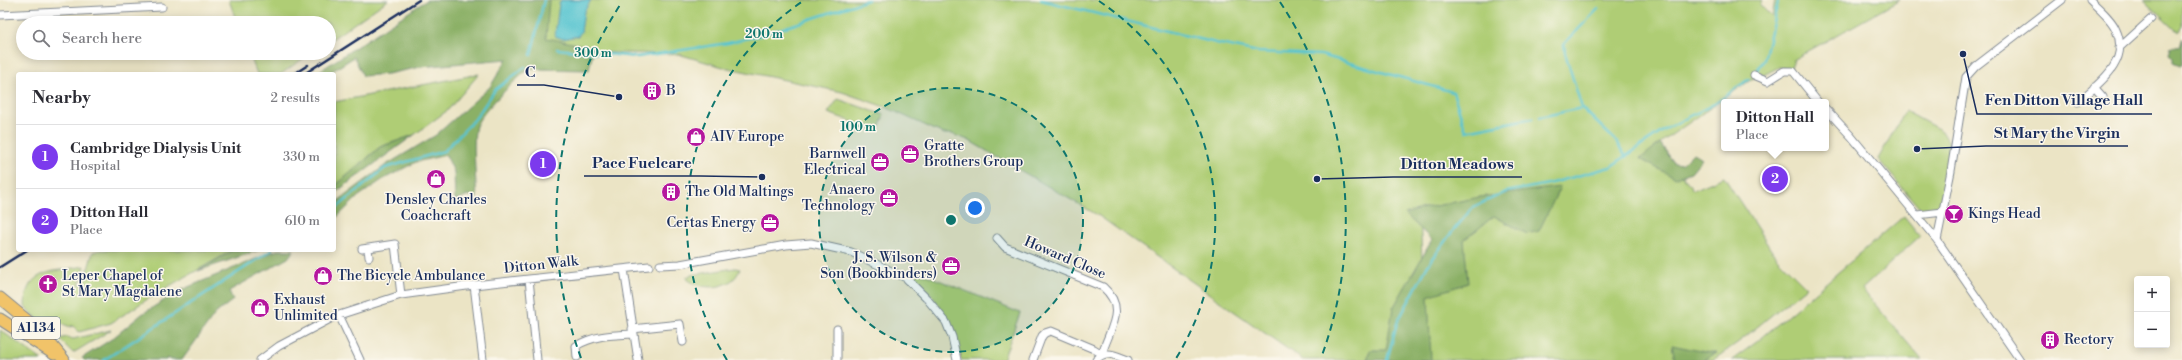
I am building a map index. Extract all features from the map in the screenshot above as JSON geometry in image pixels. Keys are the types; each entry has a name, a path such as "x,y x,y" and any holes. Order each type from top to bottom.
{"main road":[{"name":"A1134","path":"0,314 5,307 1,299"},
{"name":"A1134","path":"1,299 40,331 63,360"},
{"name":"A1134","path":"0,318 63,360"}],"street":[{"path":"1937,240 1951,171 1964,83 1968,72 2062,0"},
{"path":"2078,102 2114,68 2119,56 2120,40 2116,29 2090,0"},
{"path":"0,15 162,7"},
{"path":"2119,48 2151,19"},
{"path":"1754,75 1768,81 1784,72 1793,71 1816,99"},
{"path":"2094,87 2103,97"},
{"path":"1829,112 1851,136 1937,240 2020,360"},
{"path":"1917,215 1943,212"},
{"name":"Howard Close","path":"997,238 1005,247 1089,280 1103,287 1112,295 1116,304 1116,316 1102,354"},
{"path":"660,265 680,264 786,245 811,243 851,252 906,278 946,322 952,337 957,360"},
{"path":"369,257 365,248 395,244 401,295"},
{"name":"Ditton Walk","path":"260,360 280,346 339,315 401,295 474,284 650,266"},
{"path":"624,269 632,331 638,360"},
{"path":"529,279 537,360"},
{"path":"474,284 483,360"},
{"path":"339,315 360,360"},
{"path":"577,357 576,346 599,336 680,324 682,342"},
{"path":"837,329 837,360"},
{"path":"1033,360 1042,336 1051,331 1094,349 1102,354"},
{"path":"1096,360 1102,354 1107,353 1128,360"}],"green space":[{"path":"229,0 388,0 336,36 336,16 235,16"},
{"path":"427,0 549,0 546,38 594,47 589,70 528,69 491,105 479,120 476,126 474,141 477,198 468,195 455,201 454,172 446,155 416,162 382,180 359,196 336,218 336,202 386,165 436,135 490,87 507,59 421,67 387,74 363,76 354,57 331,72 318,72"},
{"path":"432,0 1762,0 1760,5 1772,17 1775,0 1900,0 1794,59 1790,70 1779,67 1758,78 1759,74 1721,99 1721,100 1660,143 1693,190 1724,177 1775,256 1806,287 1740,341 1713,360 1384,360 1386,351 1371,350 1367,360 1303,360 1099,216 968,140 952,134 944,134 885,107 842,92 723,67 678,54 575,52","holes":["1479,198 1422,263 1420,209"]},
{"path":"2144,0 2182,0 2182,27 2178,32"},
{"path":"2182,37 2182,65 2180,66 2173,63 2173,58 2169,54 2171,46 2179,47"},
{"path":"252,60 301,60 284,72 256,72"},
{"path":"479,74 448,110 414,135 380,147 336,185 336,102"},
{"path":"838,99 884,115 878,131 828,113"},
{"path":"1905,111 1942,131 1951,146 1947,174 1940,203 1932,210 1921,210 1878,159"},
{"path":"414,135 336,192 336,185 380,147"},
{"path":"1660,143 1674,163 1682,164 1693,153 1702,159 1691,172 1675,178 1640,159"},
{"path":"1560,187 1539,231 1527,234 1494,216 1464,240 1468,283 1428,296 1431,360 1367,360 1370,350 1386,350 1393,308 1432,240 1405,214 1420,209 1480,197"},
{"path":"1904,216 1920,236 1862,289 1922,360 1732,360 1758,341"},
{"path":"93,252 229,252 157,293 111,323 79,332 72,325 71,327 62,324 49,330 25,307 26,294 30,285 36,278 43,274 85,266 79,285 84,282"},
{"path":"230,252 253,252 198,271"},
{"path":"272,252 292,252 288,258 229,291 233,300 215,314 182,360 171,360 168,358 166,360 84,360 82,358 113,338 142,314 181,290"},
{"path":"735,268 740,269 731,281 716,287 700,285 686,278 690,275"},
{"path":"919,272 1020,313 1003,360 961,360 950,325 940,306 915,278"},
{"path":"0,330 42,360 0,360"},
{"path":"111,330 73,353 59,339 67,337 73,339"},
{"path":"1672,345 1716,353 1704,360 1675,360"}],"water":[{"path":"561,0 591,0 584,12 581,32 578,36 563,39 555,36 559,4"}],"waterway":[{"path":"531,55 544,0"},
{"path":"557,49 637,57 728,43 762,35 868,0"},
{"path":"1041,0 1258,52 1321,55 1453,92 1466,131 1533,118"},
{"path":"1755,73 1764,60 1778,2"},
{"path":"1582,108 1565,53 1564,44 1598,9"},
{"path":"336,208 385,168 444,151 475,119 495,90 525,67"},
{"path":"1722,99 1749,79"},
{"path":"1387,360 1397,323 1427,267 1448,237 1473,207 1506,192 1548,184 1610,167 1669,127 1721,99"},
{"path":"1540,117 1582,108 1615,140 1626,157"},
{"path":"104,360 269,252"}],"railway":[{"path":"336,53 419,0"},
{"path":"307,72 326,60"},
{"path":"297,72 308,65"},
{"path":"0,267 24,252"}],"place":[{"name":"Fen Ditton Village Hall","path":"1963,54"},
{"name":"B","path":"652,91"},
{"name":"C","path":"619,97"},
{"name":"AIV Europe","path":"696,137"},
{"name":"St Mary the Virgin","path":"1917,149"},
{"name":"Gratte Brothers Group","path":"910,154"},
{"name":"Barnwell Electrical","path":"880,162"},
{"name":"Cambridge Dialysis Unit","path":"543,164"},
{"name":"Pace Fuelcare","path":"762,177"},
{"name":"Densley Charles Coachcraft","path":"436,179"},
{"name":"Ditton Meadows","path":"1317,179"},
{"name":"Ditton Hall","path":"1775,179"},
{"name":"The Old Maltings","path":"671,192"},
{"name":"Anaero Technology","path":"889,198"},
{"name":"Kings Head","path":"1954,214"},
{"name":"Certas Energy","path":"770,223"},
{"name":"J. S. Wilson & Son (Bookbinders)","path":"951,266"},
{"name":"The Bicycle Ambulance","path":"323,276"},
{"name":"Leper Chapel of St Mary Magdalene","path":"48,284"},
{"name":"Exhaust Unlimited","path":"260,308"},
{"name":"Rectory","path":"2050,340"}]}
